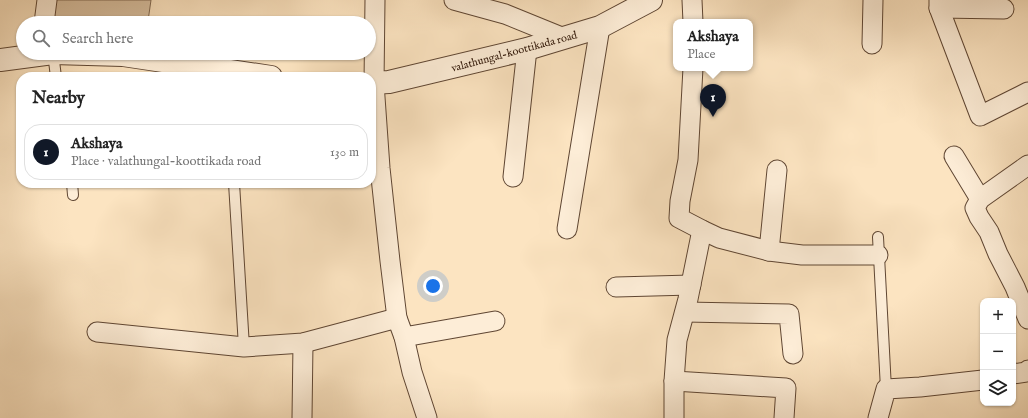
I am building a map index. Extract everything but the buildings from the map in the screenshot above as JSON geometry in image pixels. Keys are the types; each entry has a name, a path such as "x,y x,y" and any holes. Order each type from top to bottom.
{"street":[{"path":"45,16 47,0"},
{"path":"374,16 375,0"},
{"path":"454,0 507,7 564,38"},
{"name":"valathungal-koottikada road","path":"376,83 388,82 528,49 600,27 651,0"},
{"path":"692,0 693,19"},
{"path":"872,44 873,0"},
{"path":"1004,9 939,4 980,116 1028,92"},
{"path":"568,229 600,27"},
{"path":"513,177 528,49"},
{"path":"0,60 16,58"},
{"path":"157,60 237,72"},
{"path":"372,72 373,60"},
{"path":"693,71 688,160 680,201 679,218 719,238 769,251 802,255 878,246"},
{"path":"376,126 397,318 404,337 412,372 427,418"},
{"path":"954,156 980,199"},
{"path":"1028,166 980,199 975,208 989,232 1028,319"},
{"path":"769,251 777,170"},
{"path":"674,418 674,381 677,340 685,312 702,230"},
{"path":"616,287 691,285"},
{"path":"685,312 789,314 793,354"},
{"path":"97,332 244,347 303,343 397,318"},
{"path":"404,337 496,321"},
{"path":"302,418 303,343"},
{"path":"878,418 886,389 980,380"},
{"path":"674,381 786,388 784,418"}],"lane":[{"path":"47,60 53,72"},
{"path":"72,188 73,195"},
{"path":"234,188 244,347"},
{"path":"878,246 886,389"}],"shaded area":[{"path":"39,0 151,0 149,16 36,16"}],"place":[{"name":"Akshaya","path":"713,117"}]}
